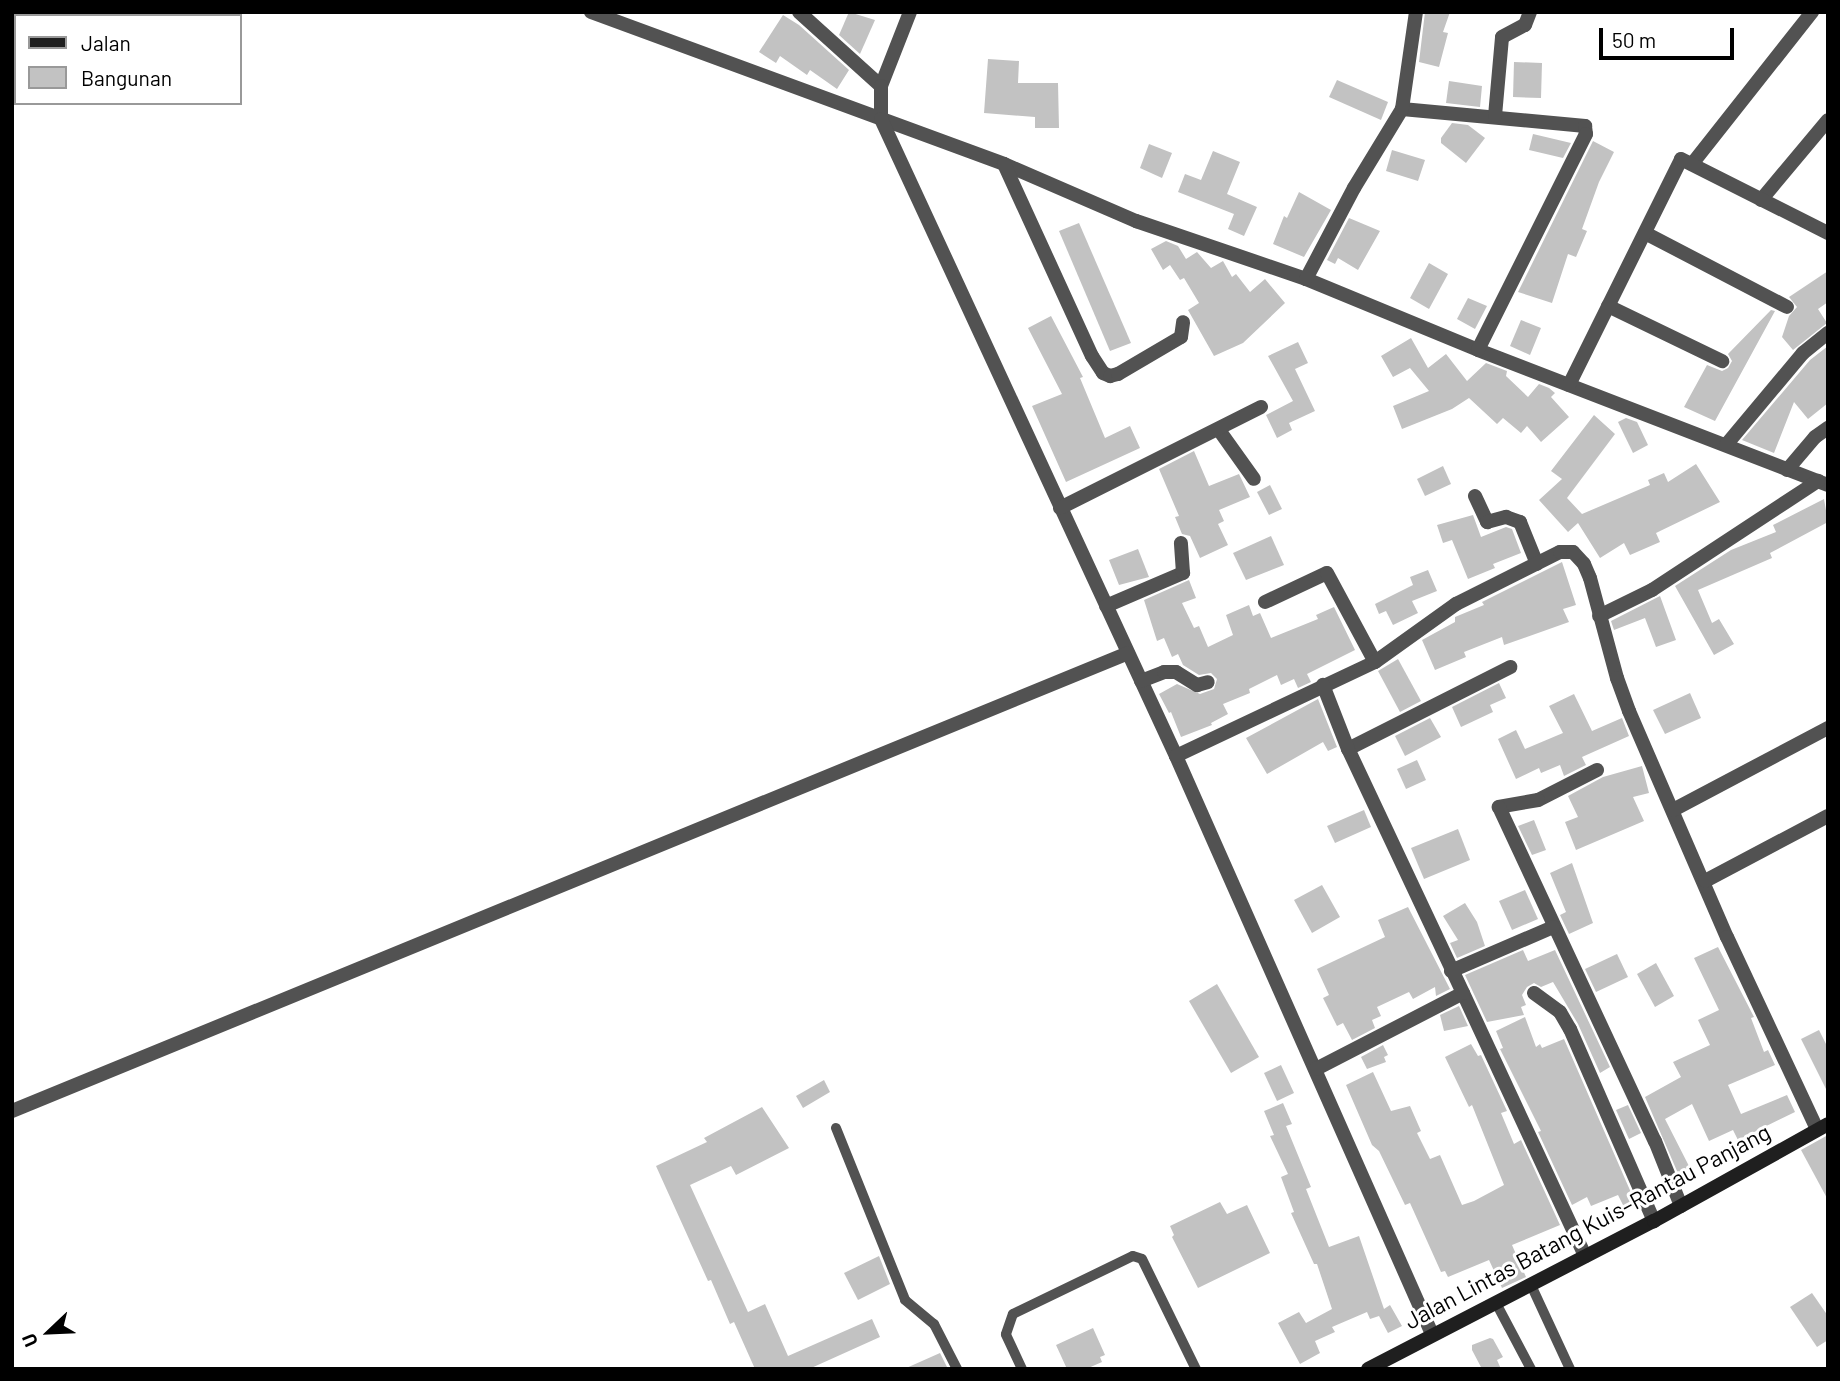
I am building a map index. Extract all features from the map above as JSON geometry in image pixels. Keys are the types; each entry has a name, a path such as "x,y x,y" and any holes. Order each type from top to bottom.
{"main road":[{"name":"Jalan Lintas Batang Kuis–Rantau Panjang","path":"1368,1369 1654,1221 1823,1126"}],"street":[{"path":"591,12 1004,164 1136,221 1306,279 1478,350 1823,483"},
{"path":"799,12 881,86"},
{"path":"910,12 881,86 881,120 1176,756 1432,1334"},
{"path":"1306,279 1354,188 1402,109 1416,12"},
{"path":"1495,116 1502,37 1525,25 1530,12"},
{"path":"1692,164 1812,12"},
{"path":"1402,109 1583,123 1586,134 1478,350"},
{"path":"1761,200 1828,120"},
{"path":"1569,385 1681,159 1828,233"},
{"path":"1004,164 1092,356 1103,373 1110,376 1118,374 1181,337 1183,323"},
{"path":"1645,233 1787,307"},
{"path":"1608,306 1722,361"},
{"path":"1726,445 1803,353 1828,333"},
{"path":"1060,508 1261,407"},
{"path":"1787,470 1815,437 1828,428"},
{"path":"1219,430 1254,479"},
{"path":"1599,616 1652,590 1823,483"},
{"path":"1475,496 1488,522 1506,517 1520,522 1537,564"},
{"path":"1106,606 1183,573 1181,543"},
{"path":"1176,756 1375,662 1456,604 1560,552 1573,552 1584,564 1590,578 1621,689 1727,937 1823,1126"},
{"path":"1265,602 1327,573 1375,662"},
{"path":"12,1111 1128,653"},
{"path":"1349,749 1510,667"},
{"path":"1141,681 1164,672 1176,672 1197,685 1208,682"},
{"path":"1323,685 1349,749 1585,1256"},
{"path":"1673,810 1828,727"},
{"path":"1597,770 1538,800 1499,807 1655,1141 1681,1206"},
{"path":"1705,881 1826,820"},
{"path":"1451,971 1553,927"},
{"path":"1316,1069 1463,993"},
{"path":"1534,993 1560,1012 1570,1028 1654,1221"}],"lane":[{"path":"836,1128 908,1306 934,1324 957,1369"},
{"path":"1022,1369 1006,1334 1013,1314 1133,1256 1142,1259 1196,1369"},
{"path":"1531,1284 1570,1369"},
{"path":"1496,1303 1531,1369"}],"building":[{"path":"849,12 875,20 860,54 839,35"},
{"path":"1425,12 1450,12 1443,32 1448,33 1439,67 1419,62"},
{"path":"783,15 799,25 849,70 837,89 810,70 807,75 780,56 776,63 759,52"},
{"path":"988,59 1019,61 1018,83 1058,83 1059,128 1035,128 1035,117 984,113"},
{"path":"1514,62 1542,63 1541,98 1513,97"},
{"path":"1337,80 1388,102 1381,120 1329,97"},
{"path":"1449,81 1482,86 1480,107 1446,103"},
{"path":"1452,123 1468,125 1485,138 1466,163 1441,143 1441,138"},
{"path":"1533,134 1571,143 1563,158 1529,150"},
{"path":"1593,141 1614,152 1599,182 1582,229 1587,231 1576,257 1568,254 1552,303 1518,292"},
{"path":"1149,144 1172,153 1162,178 1140,168"},
{"path":"1392,150 1425,160 1418,181 1386,171"},
{"path":"1213,151 1240,162 1227,194 1257,207 1244,236 1228,229 1234,214 1178,192 1185,174 1201,180"},
{"path":"1299,192 1331,210 1304,257 1273,244 1284,216 1287,218"},
{"path":"1349,218 1380,231 1358,270 1338,258 1335,264 1327,260"},
{"path":"1079,223 1131,343 1110,351 1059,231"},
{"path":"1166,241 1178,246 1186,259 1197,252 1211,268 1223,261 1232,277 1236,274 1250,292 1265,279 1285,303 1243,343 1214,356 1188,310 1199,303 1184,278 1180,280 1170,265 1163,270 1151,249"},
{"path":"1429,263 1448,274 1429,309 1410,298"},
{"path":"1828,271 1828,302 1818,309 1827,323 1793,350 1782,337 1789,316 1797,307 1789,297"},
{"path":"1468,298 1487,306 1475,329 1457,319"},
{"path":"1771,310 1775,311 1715,421 1684,407 1707,365 1722,371 1728,368 1732,361 1728,354"},
{"path":"1051,316 1083,377 1080,378 1105,438 1130,426 1140,448 1066,482 1032,406 1062,394 1028,328"},
{"path":"1521,320 1541,328 1530,355 1510,346"},
{"path":"1411,338 1428,368 1446,354 1467,381 1486,363 1507,371 1506,376 1528,397 1539,384 1549,388 1555,393 1551,397 1569,417 1541,442 1527,426 1521,433 1503,418 1497,424 1469,398 1452,409 1402,429 1393,406 1429,391 1410,368 1393,377 1381,356"},
{"path":"1298,342 1308,363 1295,369 1315,411 1289,423 1292,430 1277,438 1266,415 1293,401 1268,356"},
{"path":"1828,346 1828,403 1808,419 1794,402 1774,453 1742,440 1810,360"},
{"path":"1594,415 1615,434 1567,498 1582,514 1650,485 1648,480 1664,473 1668,482 1696,464 1720,502 1656,533 1660,542 1630,555 1624,543 1600,558 1578,523 1568,532 1539,500 1562,479 1551,471"},
{"path":"1626,418 1637,422 1648,445 1633,453 1618,422"},
{"path":"1194,451 1209,486 1239,474 1250,497 1219,510 1224,521 1218,524 1228,545 1200,558 1190,536 1182,534 1175,517 1179,516 1159,469"},
{"path":"1443,466 1451,484 1425,496 1417,479"},
{"path":"1270,485 1282,509 1269,515 1257,492"},
{"path":"1824,499 1828,522 1770,553 1772,558 1698,590 1712,623 1719,619 1734,644 1714,655 1675,586 1731,550 1776,532 1773,525"},
{"path":"1473,515 1481,537 1506,527 1512,529 1521,553 1493,564 1495,568 1468,579 1452,540 1443,543 1437,525"},
{"path":"1271,536 1284,565 1246,580 1233,553"},
{"path":"1138,549 1149,577 1119,585 1109,560"},
{"path":"1562,562 1576,605 1563,609 1569,622 1504,645 1502,637 1464,652 1466,657 1435,670 1422,640 1455,622 1455,617 1484,605 1482,602"},
{"path":"1428,570 1437,591 1412,601 1418,613 1393,625 1386,611 1379,614 1375,604 1413,585 1410,577"},
{"path":"1189,580 1196,598 1182,603 1194,628 1199,626 1208,647 1233,635 1226,615 1249,605 1253,616 1260,613 1271,638 1318,619 1316,615 1334,607 1355,650 1307,674 1311,682 1298,688 1294,679 1281,685 1277,675 1249,689 1250,693 1223,704 1228,714 1211,723 1212,725 1181,737 1171,712 1169,713 1159,694 1177,684 1200,694 1214,689 1217,679 1211,673 1199,675 1183,665 1178,654 1172,657 1164,638 1157,641 1144,600"},
{"path":"1660,596 1676,640 1656,647 1645,618 1614,630 1611,621"},
{"path":"1398,659 1421,701 1400,712 1378,671"},
{"path":"1499,683 1506,698 1490,705 1493,712 1461,727 1452,707"},
{"path":"1690,693 1701,718 1665,734 1653,710"},
{"path":"1574,694 1592,731 1622,718 1629,736 1582,757 1586,765 1564,776 1560,765 1541,773 1539,768 1516,779 1498,739 1516,730 1525,749 1563,733 1549,706"},
{"path":"1318,699 1337,747 1328,751 1323,742 1267,774 1246,738"},
{"path":"1430,718 1441,737 1405,756 1395,736"},
{"path":"1417,760 1426,780 1406,789 1397,769"},
{"path":"1642,766 1649,793 1633,797 1644,821 1576,850 1565,822 1578,817 1568,796 1603,777"},
{"path":"1364,810 1371,827 1335,843 1327,826"},
{"path":"1534,820 1546,850 1532,855 1518,826"},
{"path":"1458,829 1470,860 1424,879 1411,848"},
{"path":"1572,863 1593,923 1569,934 1560,915 1566,912 1550,873"},
{"path":"1322,885 1340,917 1312,933 1294,900"},
{"path":"1525,890 1538,919 1512,930 1499,901"},
{"path":"1465,903 1477,922 1485,946 1457,958 1450,943 1458,940 1443,916"},
{"path":"1408,907 1450,989 1436,996 1435,987 1413,999 1409,992 1377,1007 1381,1016 1372,1020 1375,1028 1352,1040 1343,1023 1337,1026 1323,998 1329,995 1317,969 1385,937 1378,920"},
{"path":"1718,947 1754,1017 1751,1018 1764,1052 1768,1050 1775,1065 1728,1085 1741,1114 1787,1095 1795,1112 1738,1140 1733,1130 1709,1141 1692,1104 1665,1119 1692,1172 1680,1178 1645,1097 1681,1077 1673,1062 1710,1045 1698,1020 1719,1010 1694,958"},
{"path":"1523,950 1528,961 1555,950 1610,1067 1600,1073 1578,1024 1553,982 1541,987 1534,983 1527,987 1522,995 1526,1005 1521,1007 1524,1015 1487,1022 1465,975"},
{"path":"1617,954 1628,977 1596,992 1585,969"},
{"path":"1656,963 1674,996 1655,1007 1637,974"},
{"path":"1217,984 1259,1057 1231,1073 1189,1001"},
{"path":"1459,1006 1468,1026 1444,1031 1440,1015"},
{"path":"1525,1017 1536,1047 1540,1044 1542,1048 1564,1039 1636,1204 1625,1209 1618,1195 1591,1206 1587,1197 1572,1205 1538,1132 1541,1131 1500,1049 1503,1048 1496,1031"},
{"path":"1819,1030 1828,1048 1828,1093 1801,1039"},
{"path":"1471,1044 1478,1056 1481,1055 1507,1111 1501,1113 1514,1144 1521,1140 1560,1225 1512,1245 1526,1277 1502,1288 1489,1260 1448,1277 1445,1271 1441,1272 1410,1203 1405,1205 1379,1151 1372,1145 1346,1085 1373,1072 1391,1111 1410,1106 1421,1131 1417,1133 1430,1159 1440,1155 1462,1205 1504,1185 1472,1105 1469,1107 1445,1057"},
{"path":"1383,1045 1388,1055 1384,1057 1386,1062 1367,1069 1361,1057"},
{"path":"1281,1065 1294,1093 1277,1101 1264,1073"},
{"path":"824,1080 830,1092 803,1108 796,1096"},
{"path":"1283,1103 1292,1124 1286,1126 1311,1187 1306,1189 1329,1247 1359,1236 1384,1309 1390,1305 1402,1326 1388,1333 1379,1316 1370,1319 1367,1312 1332,1327 1335,1332 1315,1341 1320,1353 1300,1364 1278,1323 1299,1312 1306,1323 1332,1309 1317,1264 1314,1264 1291,1213 1294,1212 1281,1177 1288,1174 1270,1136 1274,1135 1264,1111"},
{"path":"1628,1105 1641,1133 1629,1139 1616,1110"},
{"path":"762,1107 789,1148 736,1175 731,1166 690,1185 748,1312 765,1304 788,1356 872,1319 880,1337 809,1369 755,1369 734,1322 730,1324 711,1280 708,1281 656,1166 707,1142 704,1138"},
{"path":"1828,1135 1828,1200 1801,1150"},
{"path":"1220,1202 1227,1214 1247,1205 1270,1253 1198,1288 1172,1237 1174,1235 1170,1226"},
{"path":"879,1256 890,1284 858,1300 844,1273"},
{"path":"1812,1293 1828,1316 1828,1340 1817,1347 1790,1307"},
{"path":"1093,1328 1105,1355 1100,1357 1102,1362 1086,1369 1067,1369 1056,1345"},
{"path":"1490,1338 1503,1357 1497,1360 1501,1369 1482,1369 1472,1350 1472,1345"},
{"path":"940,1353 948,1369 904,1369"}]}
